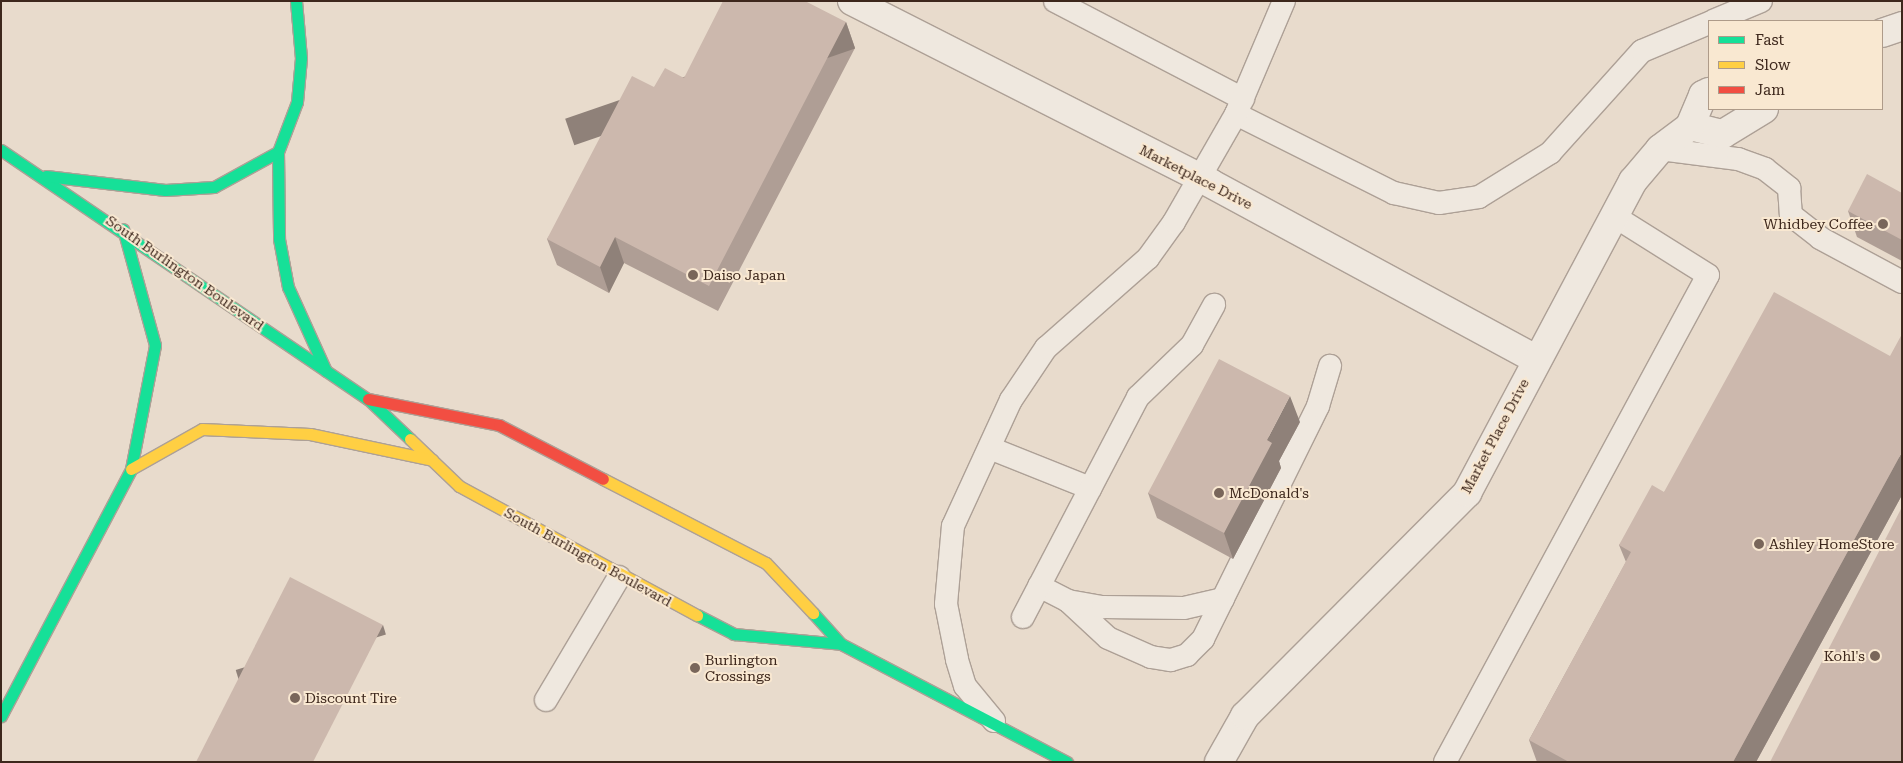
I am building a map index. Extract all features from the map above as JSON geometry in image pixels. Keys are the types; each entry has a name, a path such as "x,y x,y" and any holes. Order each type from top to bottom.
{"main road":[{"path":"296,1 301,58 297,102 278,152 278,223 288,287 327,373"},
{"name":"South Burlington Boulevard","path":"1,150 123,229 327,373 368,399 459,486 619,577 734,634 841,644"},
{"path":"39,175 165,190 214,187 278,152"},
{"path":"1,716 131,469 155,345 123,229"},
{"name":"South Burlington Boulevard","path":"368,399 500,425 766,563 841,644 997,724 1066,762"},
{"path":"131,469 202,429 310,434 432,460"}],"street":[{"name":"Marketplace Drive","path":"852,1 1200,178 1536,359"},
{"path":"1883,34 1902,26"},
{"path":"1708,92 1703,94 1690,126 1724,134 1762,110"},
{"name":"Market Place Drive","path":"1219,762 1245,716 1467,493 1536,359 1633,181 1660,149 1690,126"}],"lane":[{"path":"1055,1 1394,193 1439,203 1479,197 1550,153 1642,51 1708,23"},
{"path":"997,724 965,686 946,604 953,526 975,485 1011,400 1046,348 1148,258 1200,178 1240,107 1284,1"},
{"path":"1715,20 1761,1"},
{"path":"1660,149 1738,159 1765,170 1789,188 1791,215 1820,238 1902,282"},
{"path":"1445,762 1708,275 1614,216"},
{"path":"1023,617 1138,397 1192,345 1214,305"},
{"path":"1068,600 1108,638 1151,657 1172,660 1187,655 1203,639 1223,599 1318,406 1330,366"},
{"path":"990,448 1090,488"},
{"path":"546,700 619,577"},
{"path":"1040,586 1068,600 1103,607 1184,608 1223,599"}],"building":[{"path":"723,1 805,1 846,22 709,286 615,237 600,267 547,239 632,76 654,87 665,68 684,78"},
{"path":"1867,174 1902,193 1902,240 1848,211"},
{"name":"Ashley HomeStore","path":"1774,292 1890,356 1902,334 1902,452 1733,762 1569,762 1529,740 1631,552 1619,545 1652,485 1664,492"},
{"name":"McDonald's","path":"1219,359 1290,396 1267,440 1272,443 1224,533 1148,493"},
{"name":"Kohl's","path":"1902,507 1902,762 1770,762"},
{"name":"Discount Tire","path":"290,577 383,625 313,762 196,762"}],"traffic: fast":[{"path":"296,1 301,58 297,102 278,152 279,239 288,287 326,371"},
{"path":"1,150 368,399 410,439"},
{"path":"46,176 165,190 214,187 278,152"},
{"path":"1,716 131,469 155,345 123,229"},
{"path":"813,613 841,644 1067,762"},
{"path":"697,615 734,634 841,644"}],"traffic: slow":[{"path":"131,469 202,429 310,434 432,460"},
{"path":"410,439 459,486 697,615"},
{"path":"603,479 766,563 813,613"}],"traffic: jam":[{"path":"368,399 499,425 603,479"}],"place":[{"name":"Whidbey Coffee","path":"1883,224"},
{"name":"Daiso Japan","path":"693,275"},
{"name":"McDonald's","path":"1219,493"},
{"name":"Ashley HomeStore","path":"1759,544"},
{"name":"Kohl's","path":"1875,656"},
{"name":"Burlington Crossings","path":"695,668"},
{"name":"Discount Tire","path":"295,698"}]}
